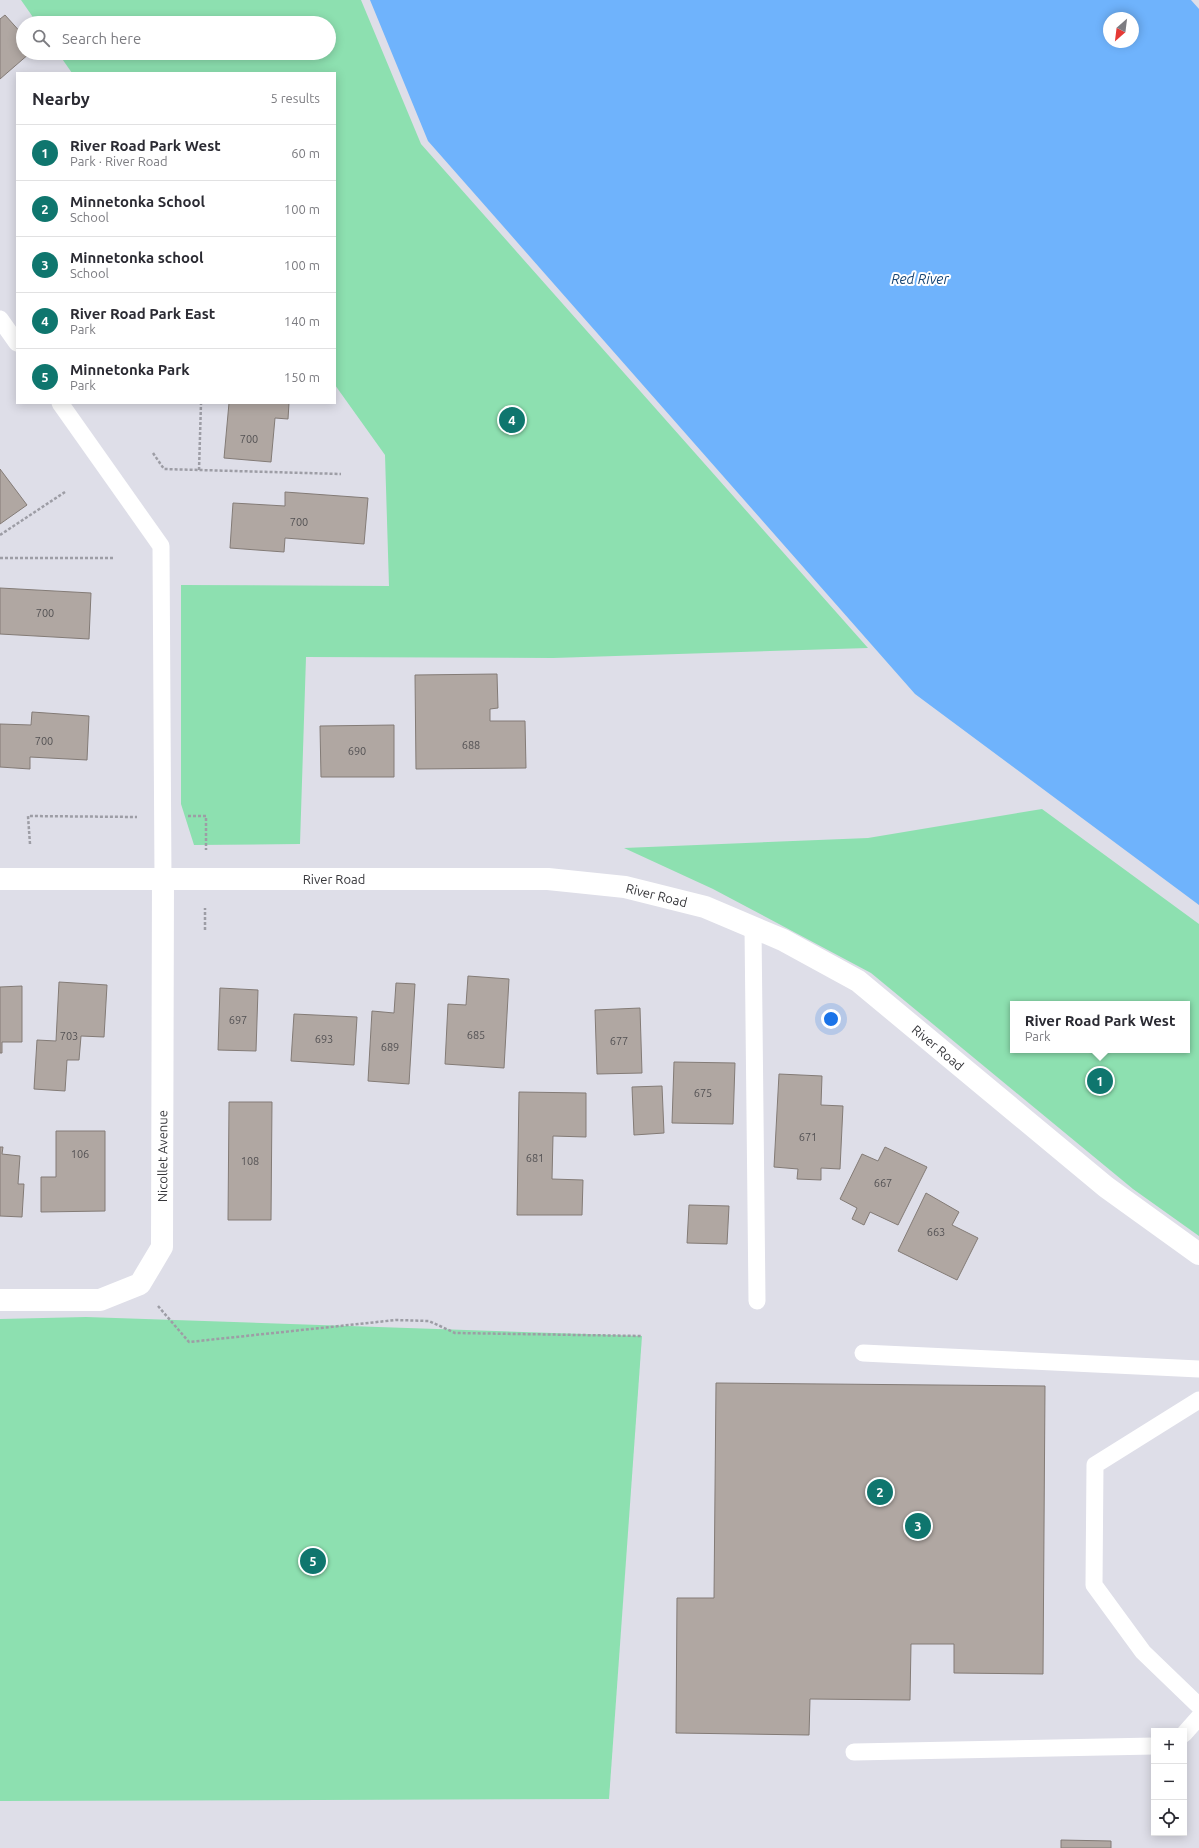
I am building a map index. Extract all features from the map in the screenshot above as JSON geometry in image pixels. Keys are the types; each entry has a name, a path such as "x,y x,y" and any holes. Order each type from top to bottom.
{"street":[{"name":"River Road","path":"0,879 548,879 625,887 704,907 784,940 858,981 1106,1187 1199,1254"},
{"name":"Nicollet Avenue","path":"140,1284 162,1247 163,879"},
{"path":"0,1300 100,1300 140,1284"}],"lane":[{"path":"0,319 16,342"},
{"path":"61,404 162,546 163,879"},
{"path":"753,927 757,1301"},
{"path":"863,1353 1199,1368"},
{"path":"1199,1400 1095,1465 1094,1578 1094,1586 1143,1652 1199,1706"},
{"path":"1187,1731 1199,1717"},
{"path":"854,1752 1151,1746"}],"path":[{"path":"199,470 201,404"},
{"path":"153,453 164,469 341,474"},
{"path":"0,536 65,492"},
{"path":"0,558 114,558"},
{"path":"30,844 28,816 206,816 206,850"},
{"path":"205,900 205,930"},
{"path":"140,1284 189,1342 396,1320 429,1321 455,1333 642,1336"}],"green space":[{"path":"21,0 361,0 421,144 868,648 553,658 306,657 300,844 194,845 181,804 181,585 389,586 385,455 336,386 336,72 71,72 63,60 336,60 336,16 32,16"},
{"path":"1042,809 1199,924 1199,1236 1133,1189 871,973 713,889 624,848 868,838"},
{"path":"86,1317 642,1336 609,1799 0,1801 0,1319"}],"water":[{"name":"Red River","path":"370,0 1191,0 1199,9 1199,905 915,694 428,141"}],"building":[{"path":"5,15 16,27 16,60 22,60 0,79 0,19"},
{"path":"229,404 289,404 288,419 275,418 271,462 224,458"},
{"path":"0,469 27,505 0,524"},
{"path":"285,492 368,498 364,544 285,538 284,552 230,548 233,503 285,506"},
{"path":"0,588 91,593 89,639 0,634"},
{"path":"497,674 498,708 490,709 490,721 525,721 526,768 416,769 415,675"},
{"path":"32,712 89,716 87,760 30,757 30,769 0,767 0,724 31,725"},
{"path":"394,725 394,777 321,777 320,726"},
{"path":"468,976 509,979 504,1068 445,1064 448,1004 466,1005"},
{"path":"59,982 107,985 104,1037 81,1036 79,1060 67,1060 65,1091 34,1089 37,1040 56,1041"},
{"path":"396,983 415,984 409,1084 368,1081 372,1011 394,1013"},
{"path":"22,986 22,1042 2,1042 2,1053 0,1053 0,987"},
{"path":"220,988 258,990 256,1051 218,1050"},
{"path":"640,1008 642,1073 597,1074 595,1010"},
{"path":"294,1014 357,1017 354,1065 291,1061"},
{"path":"674,1062 735,1063 733,1124 672,1123"},
{"path":"779,1074 822,1076 821,1105 843,1106 840,1169 821,1168 821,1180 797,1179 798,1169 774,1167"},
{"path":"662,1086 664,1133 634,1135 632,1087"},
{"path":"519,1092 586,1093 586,1137 553,1136 552,1179 583,1180 582,1215 517,1215"},
{"path":"229,1102 272,1102 271,1220 228,1220"},
{"path":"56,1131 105,1131 105,1211 41,1212 41,1177 56,1177"},
{"path":"0,1147 3,1147 2,1154 20,1156 18,1184 24,1184 22,1217 0,1216"},
{"path":"885,1147 927,1167 898,1225 870,1212 864,1225 852,1219 857,1208 840,1199 862,1154 878,1161"},
{"path":"926,1193 959,1212 952,1225 978,1238 957,1280 898,1251"},
{"path":"689,1205 729,1206 727,1244 687,1243"},
{"path":"716,1383 1045,1386 1043,1674 954,1673 954,1644 911,1644 910,1700 810,1699 809,1735 676,1733 677,1598 714,1598"},
{"path":"1061,1840 1111,1841 1111,1848 1061,1848"}],"place":[{"name":"River Road Park East","path":"512,420"},
{"name":"River Road Park West","path":"1100,1081"},
{"name":"Minnetonka School","path":"880,1492"},
{"name":"Minnetonka school","path":"918,1526"},
{"name":"Minnetonka Park","path":"313,1561"}]}
